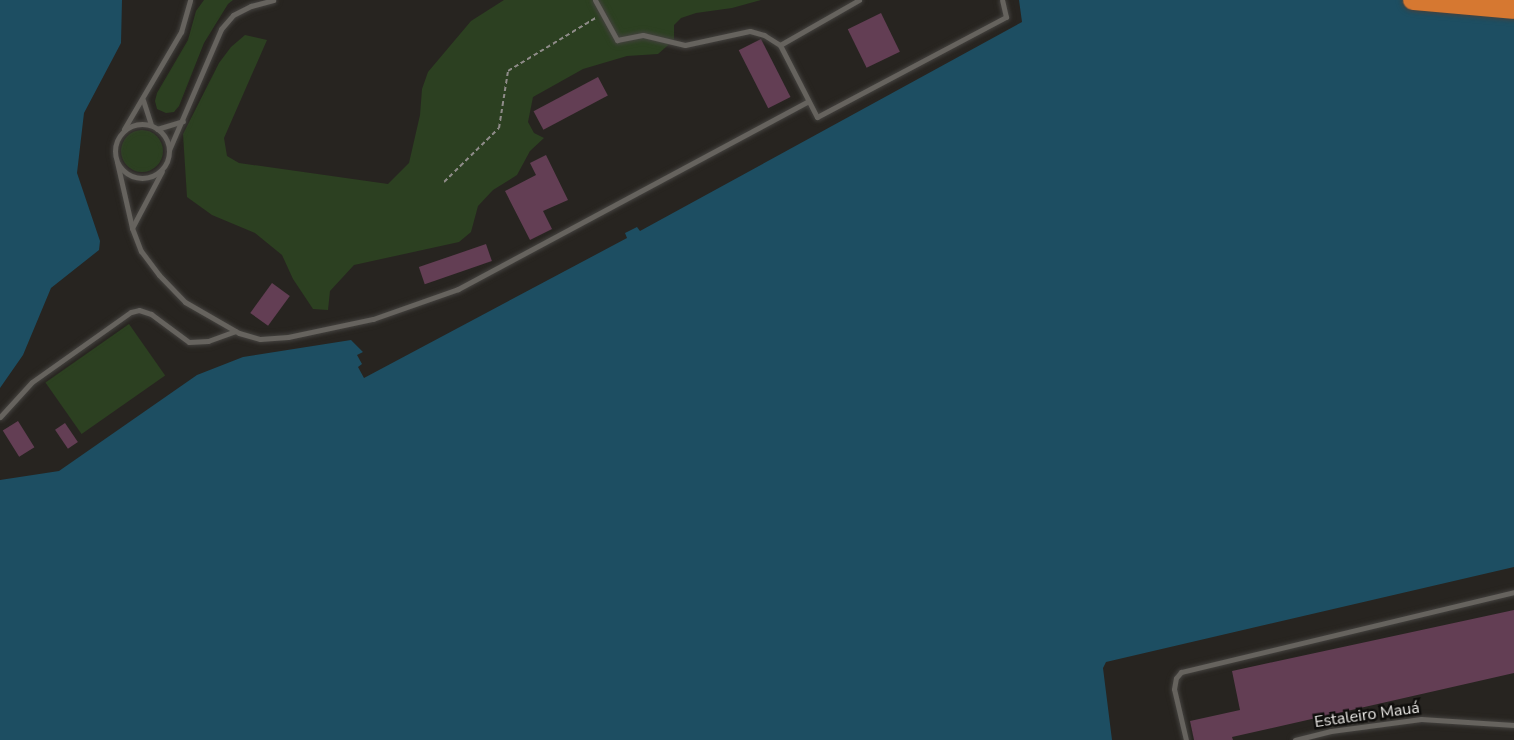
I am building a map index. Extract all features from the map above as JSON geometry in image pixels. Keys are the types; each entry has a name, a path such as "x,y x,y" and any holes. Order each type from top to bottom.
{"highway":[{"path":"1413,0 1514,9"}],"lane":[{"path":"190,0 181,32 115,147 117,162 132,228 141,251 185,302 236,331 260,339 288,337 373,319 459,289 808,101"},
{"path":"132,228 164,166 221,29 233,15 251,6 273,0"},
{"path":"595,0 617,40 643,35 685,45 750,31 764,35 780,45 817,117 1006,16 1002,0"},
{"path":"780,45 859,0"},
{"path":"143,100 154,127 168,142 169,150"},
{"path":"122,132 135,124 154,127 183,121"},
{"path":"117,162 128,174 144,178 152,177 164,166"},
{"path":"0,417 32,382 131,312 139,310 151,314 189,342 208,341 236,331"},
{"path":"1186,740 1174,689 1176,678 1181,672 1514,592"},
{"name":"Estaleiro Mauá","path":"1295,740 1331,731 1421,719 1514,725"}],"path":[{"path":"444,182 499,128 508,71 602,14"}],"green space":[{"path":"204,0 233,0 228,4 204,43 179,106 174,112 166,113 157,109 155,101 157,93 188,40 196,11"},
{"path":"504,0 761,0 681,18 674,25 674,40 658,54 627,56 583,69 533,97 528,122 534,133 544,138 530,151 517,175 493,190 478,206 471,232 459,242 354,265 330,291 328,310 313,309 293,279 282,255 255,233 212,215 187,197 183,134 219,63 231,47 245,35 267,40 224,138 227,156 239,163 388,184 409,163 420,115 422,89 428,72 471,21"},
{"path":"142,130 157,136 163,151 157,166 142,172 127,166 121,151 127,136"},
{"path":"129,324 165,376 82,434 45,383"}],"water":[{"path":"0,0 122,0 121,43 84,113 77,173 100,241 99,250 51,288 23,355 0,388"},
{"path":"1019,0 1514,0 1514,567 1106,662 1103,668 1112,740 0,740 0,480 59,471 197,375 243,357 351,340 363,352 357,355 362,364 358,367 364,378 627,238 625,233 637,227 640,231 1022,22"}],"building":[{"path":"881,13 900,52 867,68 848,29"},
{"path":"761,39 791,97 768,108 739,50"},
{"path":"598,77 608,96 543,130 534,111"},
{"path":"546,155 568,200 543,211 552,229 530,240 505,191 536,175 530,163"},
{"path":"486,244 492,261 425,284 419,267"},
{"path":"272,283 290,296 268,326 250,313"},
{"path":"18,421 34,447 19,457 3,431"},
{"path":"65,423 78,442 68,449 55,430"},
{"path":"1514,610 1514,673 1232,737 1233,740 1194,740 1190,721 1240,710 1232,671"}]}
